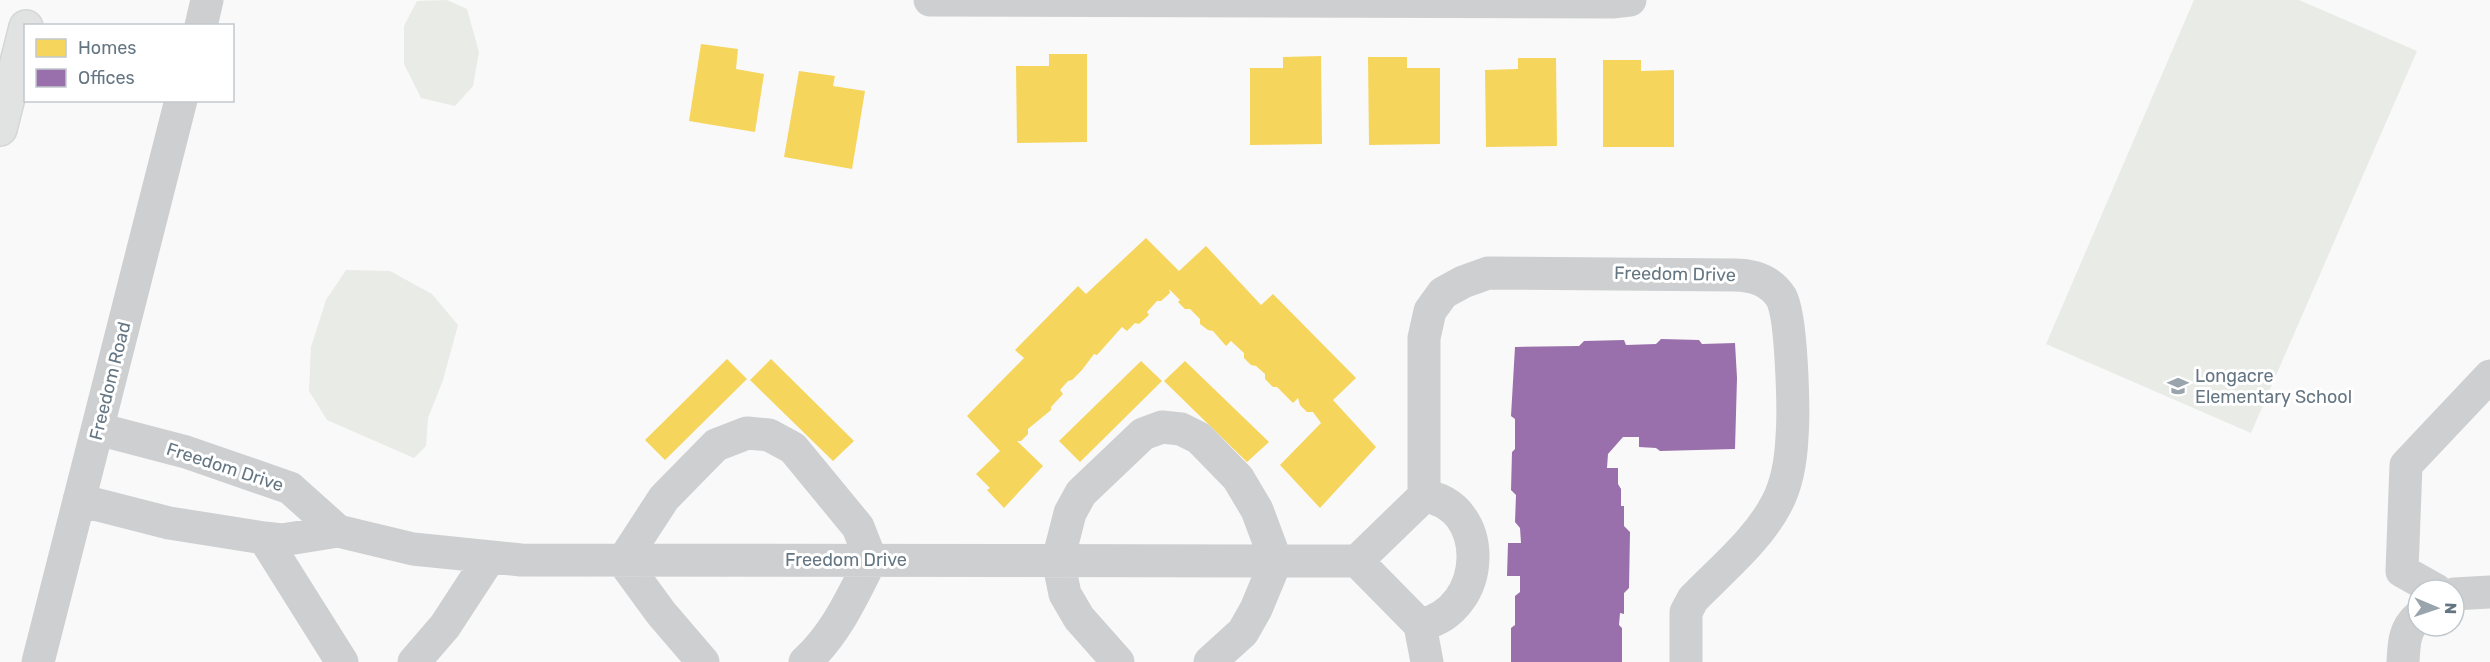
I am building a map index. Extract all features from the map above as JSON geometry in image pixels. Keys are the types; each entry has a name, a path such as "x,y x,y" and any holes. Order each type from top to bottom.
{"highway":[{"path":"26,24 32,0"},
{"path":"0,129 24,34"}],"street":[{"path":"201,24 207,0"},
{"path":"930,0 1588,2 1630,0"},
{"name":"Freedom Road","path":"38,662 180,102"},
{"name":"Freedom Drive","path":"1424,496 1425,338 1430,312 1443,293 1463,282 1488,273 1751,275 1767,282 1781,298 1790,329 1792,436 1788,471 1779,501 1764,526 1693,599 1686,612 1686,662"},
{"path":"2415,578 2402,571 2406,465 2490,376"},
{"path":"1118,662 1079,618 1065,594 1058,560 1070,513 1081,493 1143,434 1162,427 1181,429 1199,438 1238,478 1262,521 1276,561 1256,609 1243,632 1210,662"},
{"name":"Freedom Drive","path":"98,429 186,452 290,488 338,531"},
{"path":"703,662 661,613 623,561 664,498 716,445 747,433 769,435 793,448 858,527 871,560 841,619 819,649 805,662"},
{"path":"1420,625 1435,621 1450,610 1465,592 1472,575 1474,555 1470,535 1462,519 1449,506 1436,498 1424,496 1357,561 1420,625 1427,662"},
{"name":"Freedom Drive","path":"79,500 169,524 264,538 282,540 338,531 413,549 521,560 1357,561"},
{"path":"264,538 342,662"},
{"path":"414,662 445,626 490,557"},
{"path":"2466,593 2490,592"},
{"path":"2403,662 2406,633"}],"shaded area":[{"path":"447,0 467,9 479,52 473,86 455,106 421,98 404,64 404,26 417,1"},
{"path":"2194,0 2299,0 2417,51 2251,433 2046,344"},
{"path":"346,270 390,271 432,294 458,325 443,380 428,418 426,446 414,458 327,420 309,391 311,347 326,300"}],"building: Homes":[{"path":"701,44 738,49 736,69 764,74 755,132 689,121"},
{"path":"1049,54 1087,54 1087,142 1017,143 1016,66 1049,66"},
{"path":"1321,56 1322,144 1250,145 1250,68 1283,68 1283,57"},
{"path":"1368,57 1407,57 1407,68 1440,68 1440,144 1369,145"},
{"path":"1518,58 1556,58 1557,146 1486,147 1485,70 1518,69"},
{"path":"1603,60 1641,60 1641,71 1674,70 1674,147 1603,147"},
{"path":"799,71 835,76 833,86 865,91 852,169 784,157"},
{"path":"1146,238 1179,271 1206,246 1261,305 1273,294 1356,378 1333,400 1376,447 1320,508 1280,465 1321,423 1313,412 1307,412 1300,405 1298,398 1293,403 1277,387 1273,387 1265,379 1265,374 1256,366 1251,365 1244,358 1244,353 1231,341 1226,346 1213,331 1200,324 1200,319 1190,309 1185,309 1169,289 1170,293 1161,301 1157,301 1147,312 1149,315 1139,324 1135,323 1127,331 1122,327 1097,355 1094,354 1082,370 1060,390 1063,394 1051,410 1028,429 1028,434 1021,441 1017,441 1043,466 1004,508 987,490 990,488 976,474 1000,451 967,416 1024,358 1015,350 1078,286 1086,294"},
{"path":"727,359 747,379 665,460 645,440"},
{"path":"771,359 854,441 833,461 750,380"},
{"path":"1141,361 1162,381 1080,462 1059,441"},
{"path":"1185,361 1269,442 1247,462 1164,381"}],"building: Offices":[{"path":"1661,339 1699,340 1702,344 1735,343 1737,378 1735,449 1660,451 1656,448 1639,447 1639,437 1623,437 1608,454 1607,468 1618,468 1621,506 1624,506 1624,526 1630,532 1629,588 1624,593 1624,614 1620,613 1619,625 1622,628 1622,662 1511,662 1511,628 1515,625 1515,596 1520,592 1520,576 1507,576 1508,543 1521,543 1520,528 1515,522 1516,495 1511,490 1512,452 1515,449 1515,419 1511,416 1515,347 1579,346 1584,341 1624,340 1626,345 1656,344"}],"place":[{"name":"Longacre Elementary School","path":"2178,386"}]}
